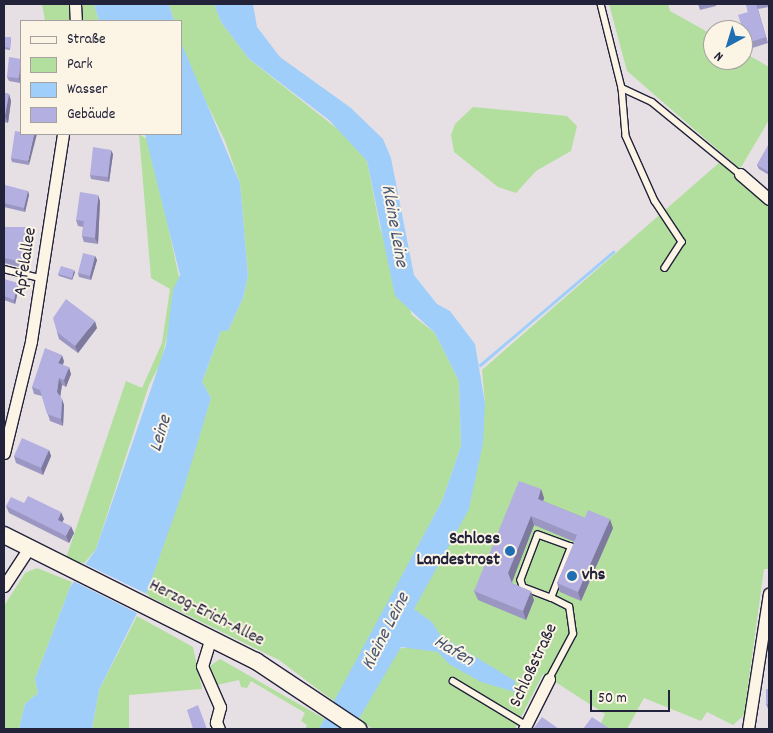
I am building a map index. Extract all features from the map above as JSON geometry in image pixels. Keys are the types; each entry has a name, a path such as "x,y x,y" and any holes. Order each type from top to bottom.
{"main road":[{"name":"Herzog-Erich-Allee","path":"4,535 211,637 327,707 358,729"}],"street":[{"path":"75,4 76,20"},
{"name":"Apfelallee","path":"4,453 43,279 63,135"},
{"path":"740,174 769,199"},
{"path":"4,585 29,548"},
{"path":"748,729 769,594"},
{"path":"211,637 202,666 220,707 216,722 219,729"},
{"name":"Schloßstraße","path":"526,727 549,679"}],"lane":[{"path":"601,4 622,88 626,136 655,201 682,242 665,268"},
{"path":"622,88 652,102 740,174"},
{"path":"4,269 43,279"},
{"name":"Schloßstraße","path":"549,679 569,643 574,622 569,607 523,587 521,580 538,535 571,547 550,598"},
{"path":"453,681 526,727"}],"green space":[{"path":"42,4 94,4 99,20 45,20"},
{"path":"169,4 214,4 221,22 249,59 354,142 367,161 380,228 412,315 435,333 459,381 461,446 442,501 335,702 279,660 146,595 211,398 202,382 221,331 228,331 243,298 248,276 240,183 225,141 190,69 182,45 182,20 174,20"},
{"path":"609,4 668,4 670,11 703,29 703,70 753,70 753,58 769,67 769,120 740,169 627,71"},
{"path":"473,107 567,116 577,126 571,151 536,171 516,193 498,187 454,152 451,135 455,124"},
{"path":"139,135 150,141 180,282 161,362 149,385 96,549 82,566 66,558 126,381 142,388 162,343 170,289 151,278"},
{"path":"720,162 769,205 769,569 764,569 744,715 733,725 707,712 701,721 644,698 627,729 609,729 601,723 605,714 543,674 515,729 373,729 358,720 396,649 418,646 432,622 414,610 415,602 485,403 482,370"},
{"path":"37,568 72,582 35,679 38,693 25,704 19,729 4,729 4,606 25,573"},
{"path":"137,616 193,647 202,689 129,695 129,729 92,729 99,690"},
{"path":"220,659 325,719 319,729 305,729 307,725 301,721 305,713 251,681 247,688 241,687 239,680 217,685 210,666"}],"water":[{"path":"94,4 169,4 174,20 99,20"},
{"path":"214,4 253,4 257,27 280,57 351,108 383,139 391,158 414,275 437,304 450,311 475,344 485,403 483,443 469,509 414,609 432,622 440,635 515,681 515,692 481,682 449,664 438,652 401,647 353,729 319,729 442,501 461,446 459,381 435,333 395,296 367,161 329,120 249,59 221,22"},
{"name":"Leine","path":"182,44 240,183 248,276 243,298 228,331 221,331 202,382 211,398 183,491 146,595 99,690 92,729 19,729 25,704 38,693 35,679 70,587 96,549 166,345 173,290 180,275 145,135 182,135"}],"pier":[{"path":"81,562 149,595 141,615 71,580"}],"building":[{"path":"746,4 756,4 766,37 753,41 753,20 740,20 738,15 748,12"},
{"path":"4,37 11,37 10,48 4,47"},
{"path":"9,57 20,59 19,78 7,77"},
{"path":"4,93 9,94 5,116 4,116"},
{"path":"15,131 20,132 20,135 34,135 28,161 11,158"},
{"path":"769,144 769,172 757,165"},
{"path":"93,147 111,150 108,177 90,175"},
{"path":"5,185 28,191 24,208 4,203"},
{"path":"80,192 98,195 95,238 82,236 84,221 76,220"},
{"path":"4,227 27,227 22,262 4,258"},
{"path":"83,253 95,256 90,276 78,273"},
{"path":"61,266 74,270 72,278 58,274"},
{"path":"4,279 18,283 14,300 4,296"},
{"path":"66,299 95,321 75,346 57,332 53,318"},
{"path":"45,348 62,355 58,363 69,367 64,380 59,378 57,392 62,399 61,419 47,414 40,390 32,387"},
{"path":"22,438 49,450 41,468 14,456"},
{"path":"519,481 541,489 538,499 585,518 588,510 610,519 578,592 557,583 577,535 531,516 508,573 512,583 531,591 523,611 474,591"},
{"path":"28,496 61,512 58,520 71,526 66,536 6,506 11,497 24,503"},
{"path":"766,689 769,689 769,704 766,704"},
{"path":"198,705 207,729 193,729 187,710"},
{"path":"542,717 559,729 533,729"},
{"path":"592,717 610,729 583,729"}],"waterway":[{"path":"480,365 613,252"}],"place":[{"name":"Schloss Landestrost","path":"510,551"},
{"name":"vhs","path":"572,576"}],"water label":[{"name":"Kleine Leine","path":"393,226"},
{"name":"Kleine Leine","path":"387,632"},
{"name":"Hafen","path":"453,652"}]}
